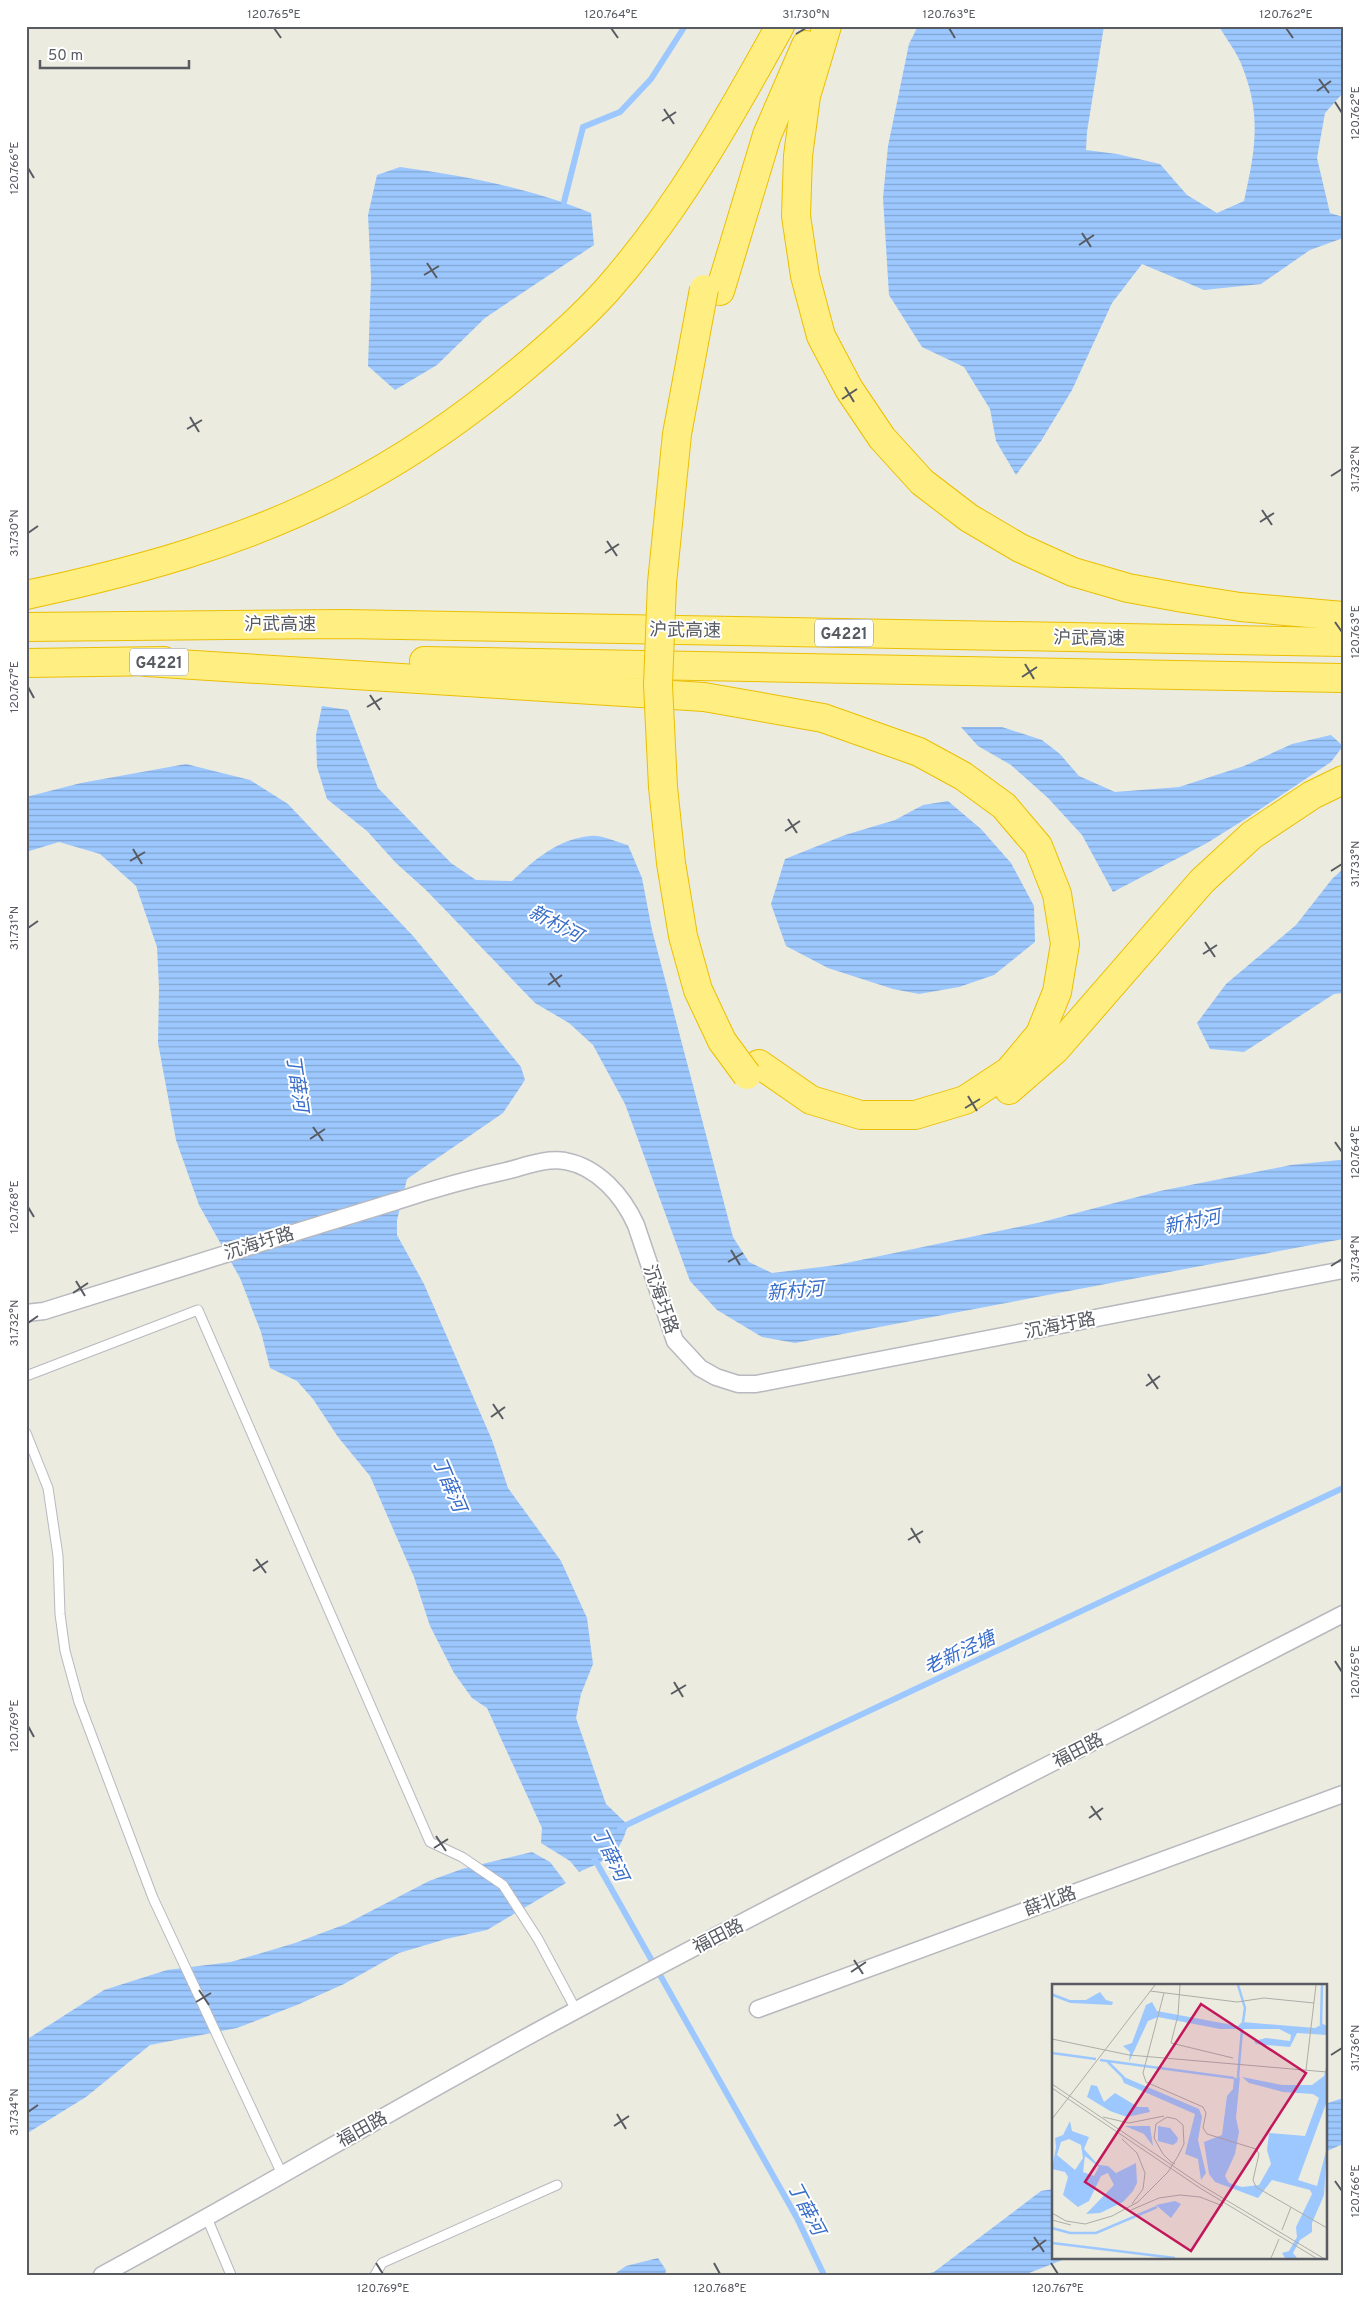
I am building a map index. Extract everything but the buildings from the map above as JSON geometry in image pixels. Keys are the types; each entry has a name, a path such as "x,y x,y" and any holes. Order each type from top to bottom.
{"highway":[{"path":"26,594 158,564 229,540 297,513 340,492 428,441 490,396 549,346 606,291 655,229 698,168 737,104 780,26"},
{"path":"797,26 753,132 712,290 692,434 677,584 674,685 678,787 697,933 712,986 753,1069 758,1086 804,1117 862,1133 920,1131 973,1115 1020,1083 1055,1050 1202,881 1252,835 1312,795 1343,780"},
{"path":"712,290 767,135 815,26"},
{"path":"826,26 806,96 798,156 796,216 805,276 821,336 849,389 882,438 922,482 969,518 1020,548 1074,572 1128,588 1183,598 1240,607 1343,616"},
{"name":"沪武高速","path":"26,627 344,624 1343,642"},
{"name":"沪武高速","path":"26,663 345,660 1343,678"},
{"path":"146,662 704,697 823,718 919,752 963,776 1004,806 1038,846 1057,894 1064,944 1057,992 1040,1034 1009,1071 965,1100 915,1115 860,1115 811,1100 753,1069"}],"street":[{"name":"沉海圩路","path":"26,1312 44,1311 451,1184 549,1160 567,1162 582,1167 599,1177 616,1192 628,1207 675,1341 700,1368 716,1377 738,1384 756,1384 1343,1270"},
{"name":"福田路","path":"102,2275 576,2010 1343,1614"},
{"name":"薛北路","path":"758,2009 1343,1794"}],"lane":[{"path":"26,1376 198,1310 430,1842 462,1857 503,1885 538,1939 576,2010"},
{"path":"26,1434 48,1488 58,1556 63,1642 79,1702 153,1898 282,2174"},
{"path":"376,2275 382,2263 557,2185"},
{"path":"207,2218 231,2275"}],"water":[{"path":"918,26 1104,26 1087,132 1086,150 1117,154 1160,164 1187,195 1217,213 1244,201 1255,134 1252,101 1248,84 1240,61 1219,26 1343,26 1343,93 1325,113 1317,158 1330,213 1343,217 1343,238 1310,250 1261,284 1204,290 1142,264 1112,303 1072,390 1041,441 1016,475 996,441 990,409 964,367 922,347 889,295 883,198 888,146 909,44"},
{"path":"400,167 449,174 497,184 568,204 591,213 594,245 485,318 437,365 395,390 368,366 371,278 368,215 377,175"},
{"name":"新村河","path":"322,706 348,710 378,788 451,863 476,880 512,881 547,852 567,841 578,838 599,836 628,845 642,878 652,930 733,1237 749,1262 772,1273 837,1265 1042,1222 1160,1191 1291,1165 1340,1160 1343,1161 1343,1239 795,1343 762,1337 717,1310 690,1281 625,1104 593,1045 569,1023 535,1003 426,890 396,863 367,831 327,799 317,767 316,735"},
{"path":"961,727 1002,727 1042,740 1060,754 1079,776 1115,792 1179,787 1244,766 1292,744 1331,735 1343,746 1331,762 1247,818 1207,843 1113,892 1082,835 1048,798 1011,765 978,746"},
{"path":"186,764 250,780 288,804 413,936 521,1067 525,1080 503,1113 407,1179 397,1220 397,1235 424,1284 492,1440 508,1488 561,1561 587,1618 593,1664 581,1694 576,1718 606,1804 628,1825 620,1844 611,1856 579,1872 570,1861 541,1843 542,1828 487,1708 472,1698 454,1673 430,1626 414,1577 370,1476 338,1437 313,1399 297,1381 270,1368 261,1332 240,1278 199,1205 176,1140 158,1043 159,988 157,947 136,886 100,854 59,842 26,852 26,797 81,783"},
{"path":"948,801 981,829 1011,863 1034,906 1035,942 994,975 959,987 919,994 893,989 828,968 786,946 771,904 785,859 845,835 895,820 923,805"},
{"path":"1343,869 1343,993 1334,994 1244,1052 1210,1049 1197,1023 1226,984 1296,925 1332,879"},
{"path":"532,1852 550,1862 566,1883 487,1930 446,1939 399,1953 344,1984 297,2005 237,2028 150,2045 86,2097 26,2134 26,2040 104,1990 167,1970 231,1962 295,1943 346,1924 429,1881 462,1869"},
{"path":"1343,2098 1343,2144 1326,2152 1326,2104"},
{"path":"1052,2189 1052,2258 1067,2258 1024,2275 921,2275 934,2272 1041,2191"},
{"path":"658,2258 666,2270 665,2275 613,2275 626,2266"}],"waterway":[{"path":"564,202 583,127 620,112 651,79 685,26"},
{"name":"老新泾塘","path":"620,1828 1343,1488"},
{"name":"丁薛河","path":"594,1858 797,2218 824,2275"}]}
